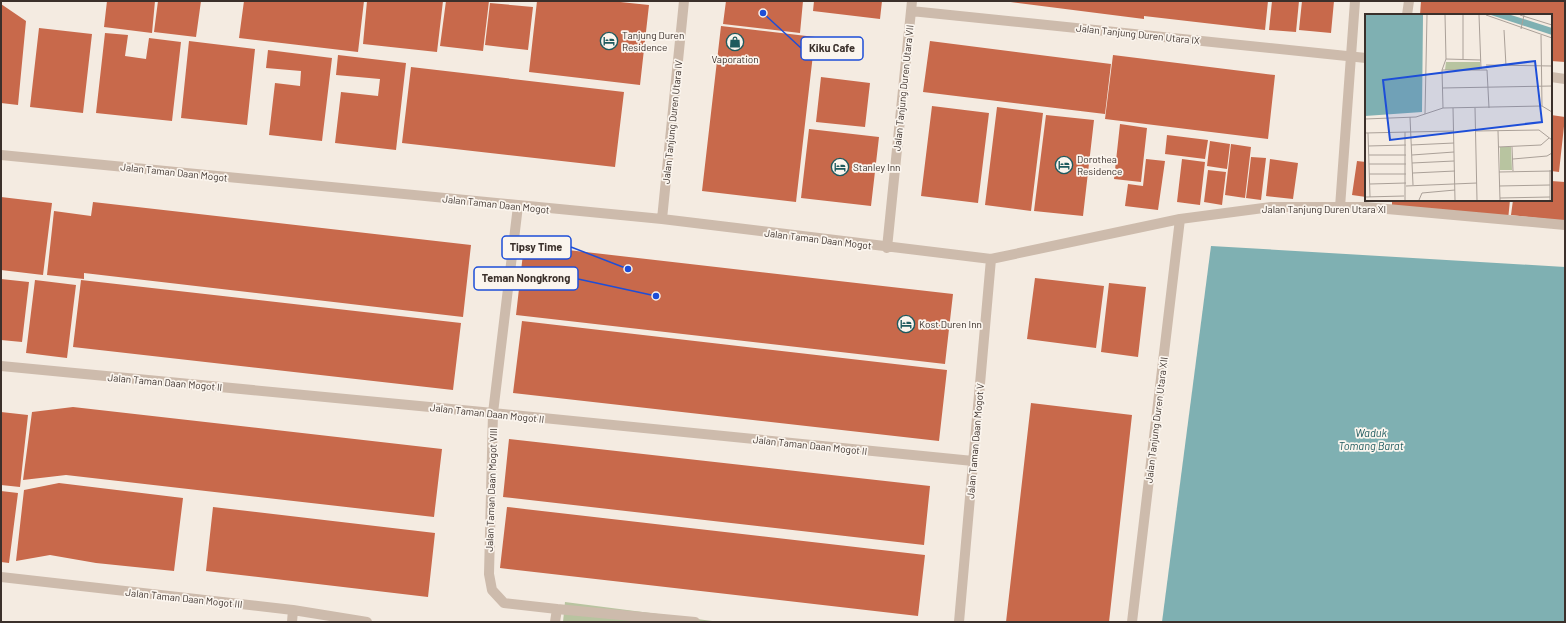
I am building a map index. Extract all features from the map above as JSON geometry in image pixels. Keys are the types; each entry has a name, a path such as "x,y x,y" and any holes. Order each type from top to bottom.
{"street":[{"name":"Jalan Tanjung Duren Utara IV","path":"662,220 684,1"},
{"path":"1340,207 1354,1"},
{"path":"1407,14 1409,1"},
{"name":"Jalan Tanjung Duren Utara IX","path":"911,6 1365,58"},
{"name":"Jalan Tanjung Duren Utara VII","path":"887,248 911,6"},
{"path":"1552,77 1565,79"},
{"name":"Jalan Taman Daan Mogot","path":"1,155 662,220 887,248 991,259"},
{"name":"Jalan Taman Daan Mogot VIII","path":"518,206 493,413 489,574 492,590 504,603 557,610"},
{"name":"Jalan Tanjung Duren Utara XI","path":"991,259 1180,219 1271,207 1365,207 1565,225"},
{"name":"Jalan Tanjung Duren Utara XII","path":"1132,622 1180,219"},
{"name":"Jalan Taman Daan Mogot V","path":"959,622 991,259"},
{"name":"Jalan Taman Daan Mogot II","path":"1,366 973,461"},
{"name":"Jalan Taman Daan Mogot III","path":"1,577 292,610 367,622"},
{"path":"292,610 292,622"},
{"path":"555,622 557,610 695,622"}],"green space":[{"path":"565,602 720,622 563,622"}],"water":[{"name":"Waduk Tomang Barat","path":"1211,246 1565,267 1565,622 1162,622"}],"building":[{"path":"107,1 155,1 152,33 104,27"},
{"path":"158,1 201,1 196,37 154,32"},
{"path":"244,1 364,1 358,52 239,38"},
{"path":"367,1 443,1 437,52 363,44"},
{"path":"446,1 489,1 483,51 440,46"},
{"name":"Tanjung Duren Residence","path":"537,1 611,1 649,5 640,85 529,72"},
{"path":"726,1 803,1 800,33 723,24"},
{"path":"814,1 882,1 880,19 813,11"},
{"path":"1003,1 1268,1 1265,30 1144,16 1144,19"},
{"path":"1272,1 1299,1 1296,32 1269,30"},
{"path":"1302,1 1334,1 1331,33 1299,30"},
{"path":"1421,1 1565,1 1565,62 1552,61 1552,14 1420,14"},
{"path":"490,3 533,7 528,50 485,45"},
{"path":"1,4 26,21 18,105 1,103"},
{"path":"721,26 815,37 796,202 702,191"},
{"path":"39,28 92,34 83,113 30,107"},
{"path":"105,33 128,35 125,56 146,59 149,38 181,42 172,121 96,113"},
{"path":"189,41 255,49 247,125 181,118"},
{"path":"930,41 1111,64 1105,114 923,92"},
{"path":"268,50 332,58 322,141 269,135 275,83 300,86 301,71 266,68"},
{"path":"338,55 406,63 396,150 335,143 341,92 378,96 380,79 336,75"},
{"path":"1113,55 1275,75 1268,139 1105,119"},
{"path":"411,67 624,92 615,167 402,143"},
{"path":"821,77 870,83 865,127 816,122"},
{"path":"932,106 989,113 978,203 921,196"},
{"path":"997,107 1043,113 1031,211 985,205"},
{"name":"Dorothea Residence","path":"1046,115 1094,120 1083,216 1034,211"},
{"path":"1552,115 1565,117 1559,172 1552,171"},
{"path":"1120,124 1147,128 1141,182 1114,179"},
{"name":"Stanley Inn","path":"809,129 879,137 871,206 801,198"},
{"path":"1167,135 1208,140 1205,159 1165,154"},
{"path":"1210,141 1230,144 1227,169 1207,166"},
{"path":"1231,144 1251,147 1245,198 1225,195"},
{"path":"1251,157 1266,158 1261,200 1246,198"},
{"path":"1146,159 1165,161 1158,210 1125,206 1128,184 1143,186"},
{"path":"1182,159 1205,162 1200,205 1177,202"},
{"path":"1270,159 1298,163 1293,199 1266,196"},
{"path":"1357,161 1365,162 1365,197 1352,195"},
{"path":"1208,170 1226,172 1222,205 1204,202"},
{"path":"1552,181 1565,182 1565,221 1511,215 1513,201 1552,201"},
{"path":"1,197 52,203 43,275 1,270"},
{"path":"1392,201 1510,201 1508,220 1392,205"},
{"path":"93,202 471,245 463,317 84,273 84,279 47,275 54,211 91,216"},
{"path":"524,245 953,294 945,364 516,315"},
{"path":"1035,278 1104,286 1096,348 1027,339"},
{"path":"1,279 29,282 22,342 1,340"},
{"path":"35,280 76,285 67,358 26,353"},
{"path":"81,280 461,323 453,390 73,347"},
{"path":"1109,283 1146,287 1138,357 1101,352"},
{"path":"522,321 947,370 939,441 513,393"},
{"path":"1031,403 1132,415 1109,622 1006,622"},
{"path":"73,407 442,449 434,517 66,475 23,480 32,412"},
{"path":"1,412 28,415 20,487 1,485"},
{"path":"509,439 930,486 924,545 503,497"},
{"path":"59,483 183,498 174,571 96,563 50,555 16,561 24,490"},
{"path":"1,491 18,493 9,563 1,562"},
{"path":"213,507 435,533 428,597 206,571"},
{"path":"507,507 925,555 918,616 500,568"}],"place":[{"name":"Kiku Cafe","path":"763,13"},
{"name":"Tanjung Duren Residence","path":"609,41"},
{"name":"Vaporation","path":"735,42"},
{"name":"Dorothea Residence","path":"1064,165"},
{"name":"Stanley Inn","path":"840,167"},
{"name":"Tipsy Time","path":"628,269"},
{"name":"Teman Nongkrong","path":"656,296"},
{"name":"Kost Duren Inn","path":"906,324"}]}
